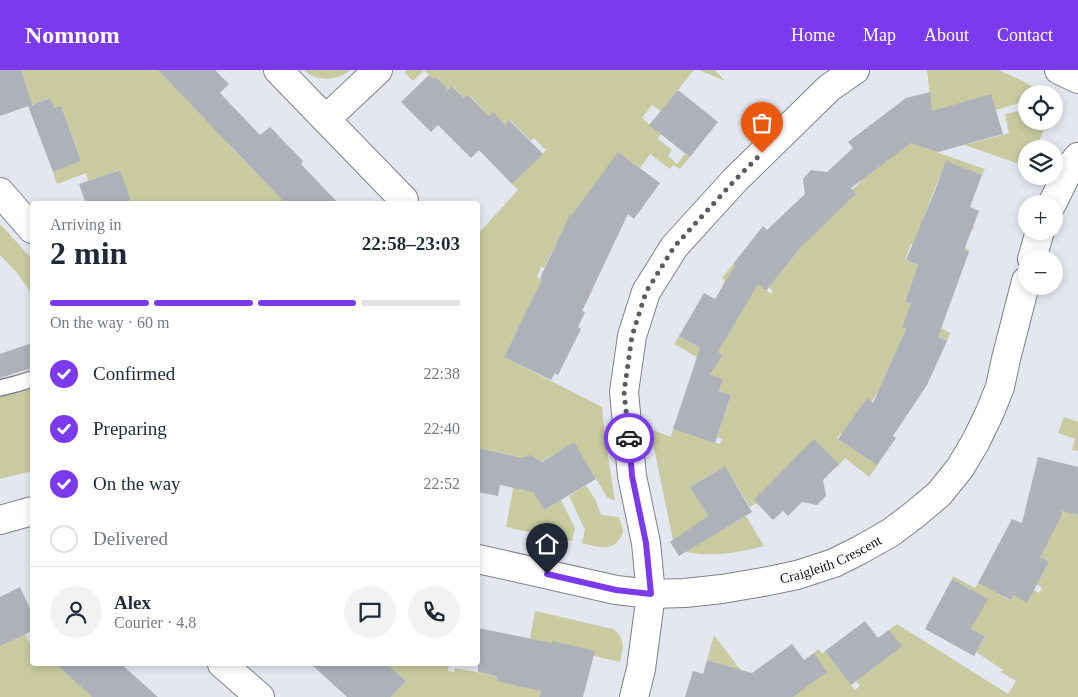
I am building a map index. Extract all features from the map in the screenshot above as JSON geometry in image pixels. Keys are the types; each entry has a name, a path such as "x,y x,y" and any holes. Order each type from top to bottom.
{"street":[{"path":"278,70 404,200"},
{"path":"326,119 378,70"},
{"path":"634,697 642,669 651,594 646,543 632,476 624,392 632,336 646,292 674,247 735,180 829,88 855,70"},
{"path":"1059,70 1078,79"},
{"path":"1056,195 1070,167 1078,157"},
{"path":"0,192 30,227"},
{"name":"Craigleith Crescent","path":"480,559 616,590 651,594 722,589 797,575 834,563 890,533 914,515 939,494 960,468 976,441 1000,387 1023,295"},
{"path":"0,520 30,512"},
{"path":"224,666 260,697"}],"lane":[{"path":"0,388 30,380"}],"green space":[{"path":"21,70 166,70 162,74 172,85 188,70 177,90 210,124 249,124 228,144 273,190 290,196 286,201 131,201 119,170 88,181 86,173 57,184 53,172 81,161 61,106 54,108 50,98 23,108 15,86 25,83"},
{"path":"304,70 350,70 340,76 327,79 314,77"},
{"path":"407,70 424,70 413,81 404,72"},
{"path":"424,70 694,70 661,111 652,105 642,118 661,134 658,139 672,150 668,156 677,164 685,154 690,157 680,169 673,165 670,169 650,154 640,168 618,152 590,223 570,215 544,268 541,267 537,277 553,285 574,282 592,291 582,310 519,327 504,357 602,407 615,501 607,497 574,443 537,464 529,456 526,456 519,469 544,510 561,500 575,528 572,541 506,527 519,457 480,448 480,232 518,190 512,184 546,150 534,138 531,141 510,120 505,125 493,113 489,116 469,95 464,98 453,86 448,90 436,77 433,79"},
{"path":"699,70 715,70 725,81"},
{"path":"927,70 998,70 1029,85 1018,85 1018,103 996,110 957,104 969,144 1009,133 1005,114 1018,111 1018,130 1044,130 1039,140 1018,140 1018,164 941,137 936,152 985,169 982,175 952,164 945,180 939,178 923,219 942,226 946,216 974,226 972,231 949,222 943,238 969,250 969,252 952,245 919,246 911,244 905,260 918,265 905,302 945,316 941,328 950,333 947,341 904,322 902,327 906,329 883,381 902,399 913,406 908,413 878,392 871,402 866,399 844,436 841,433 837,438 874,463 879,463 869,477 845,458 836,468 820,452 814,440 772,482 766,494 750,507 731,476 718,470 690,487 708,516 705,517 715,534 746,516 764,546 723,554 682,551 673,540 650,429 671,437 673,429 720,444 722,439 717,437 731,395 719,391 723,379 699,370 702,360 674,344 679,336 720,360 723,355 718,352 742,300 722,287 725,280 722,278 733,264 771,294 773,291 769,287 808,239 856,194 852,190 861,181 847,166 932,114"},
{"path":"0,224 30,257 30,291 17,273 0,255"},
{"path":"30,389 30,472 0,479 0,396"},
{"path":"1064,417 1078,422 1078,451 1072,450 1075,439 1058,433"},
{"path":"586,485 596,501 601,515 619,517 623,533 619,540 611,546 597,547 582,543 585,530 569,496"},
{"path":"1062,511 1077,515 1078,513 1078,697 793,697 814,653 819,649 822,654 825,651 855,690 860,686 856,681 901,646 889,630 897,624 1008,694 1016,681 1001,672 1003,670 976,652 985,636 971,629 987,599 952,579 953,576 975,588 981,578 999,588 997,593 1010,600 1013,595 1027,602 1034,590 1039,593 1042,588 1037,584 1049,562 1040,557"},
{"path":"535,611 613,629 620,636 623,648 620,662 594,656 594,651 553,641 539,697 391,697 406,681 389,666 449,666 448,671 454,672 455,668 497,676 496,681 530,638"},
{"path":"25,634 30,645 30,666 59,666 92,697 0,697 0,646"},
{"path":"714,635 746,677 728,680 732,667 707,660"}],"building":[{"path":"0,70 21,70 32,105 50,98 54,108 61,106 81,161 53,172 28,106 0,116"},
{"path":"158,70 215,70 229,84 220,93 260,135 270,127 303,161 301,164 336,201 283,201"},
{"path":"429,75 433,79 436,77 448,90 452,86 464,98 468,95 489,116 493,112 505,125 509,120 543,154 512,184 479,150 471,158 438,125 431,132 401,102"},
{"path":"678,90 718,122 690,157 649,125"},
{"path":"930,92 932,111 991,94 1003,134 938,152 911,143 851,188 856,194 802,246 766,291 758,284 718,352 723,355 710,374 723,379 719,391 731,395 715,443 673,429 700,348 679,336 704,293 715,299 735,266 733,264 763,226 767,230 805,194 803,179 811,170 827,172 853,148 848,142 906,98"},
{"path":"618,152 660,183 634,219 628,214 582,311 585,312 578,327 581,329 558,375 555,373 551,380 504,357 542,280 540,278 570,214 572,215"},
{"path":"946,161 982,175 970,207 979,211 964,250 969,252 938,337 947,341 927,385 893,436 896,438 877,465 838,439 867,398 873,403 906,329 902,327 911,304 905,302 918,265 906,260"},
{"path":"120,170 131,201 85,201 79,184"},
{"path":"30,344 30,369 0,378 0,354"},
{"path":"814,439 839,464 823,480 826,496 817,505 802,502 788,516 783,511 773,520 754,500"},
{"path":"574,442 596,479 544,510 533,492 500,485 498,496 480,492 480,448 522,458 530,455 542,462"},
{"path":"1038,457 1078,467 1078,515 1062,511 1061,517 1040,557 1049,562 1027,603 1013,595 1011,600 978,583 1012,519 1022,523"},
{"path":"725,466 752,512 679,556 670,542 708,516 690,487"},
{"path":"952,579 988,599 971,629 985,636 974,656 925,629"},
{"path":"20,587 30,609 30,632 0,646 0,597"},
{"path":"865,621 878,638 889,630 902,646 851,685 825,651"},
{"path":"480,628 552,643 553,641 595,651 583,697 539,697 541,691 496,681 497,676 478,672 478,666 480,666"},
{"path":"792,644 804,660 814,653 827,672 793,697 685,697 693,671 703,674 707,660 752,673"},
{"path":"58,666 123,666 158,697 92,697"},
{"path":"313,666 389,666 406,681 391,697 347,697"}],"way so far":[{"path":"629,438 624,392 632,336 646,292 674,247 762,153"}],"route":[{"path":"547,574 616,590 651,594 646,543 632,476 629,438"}]}
